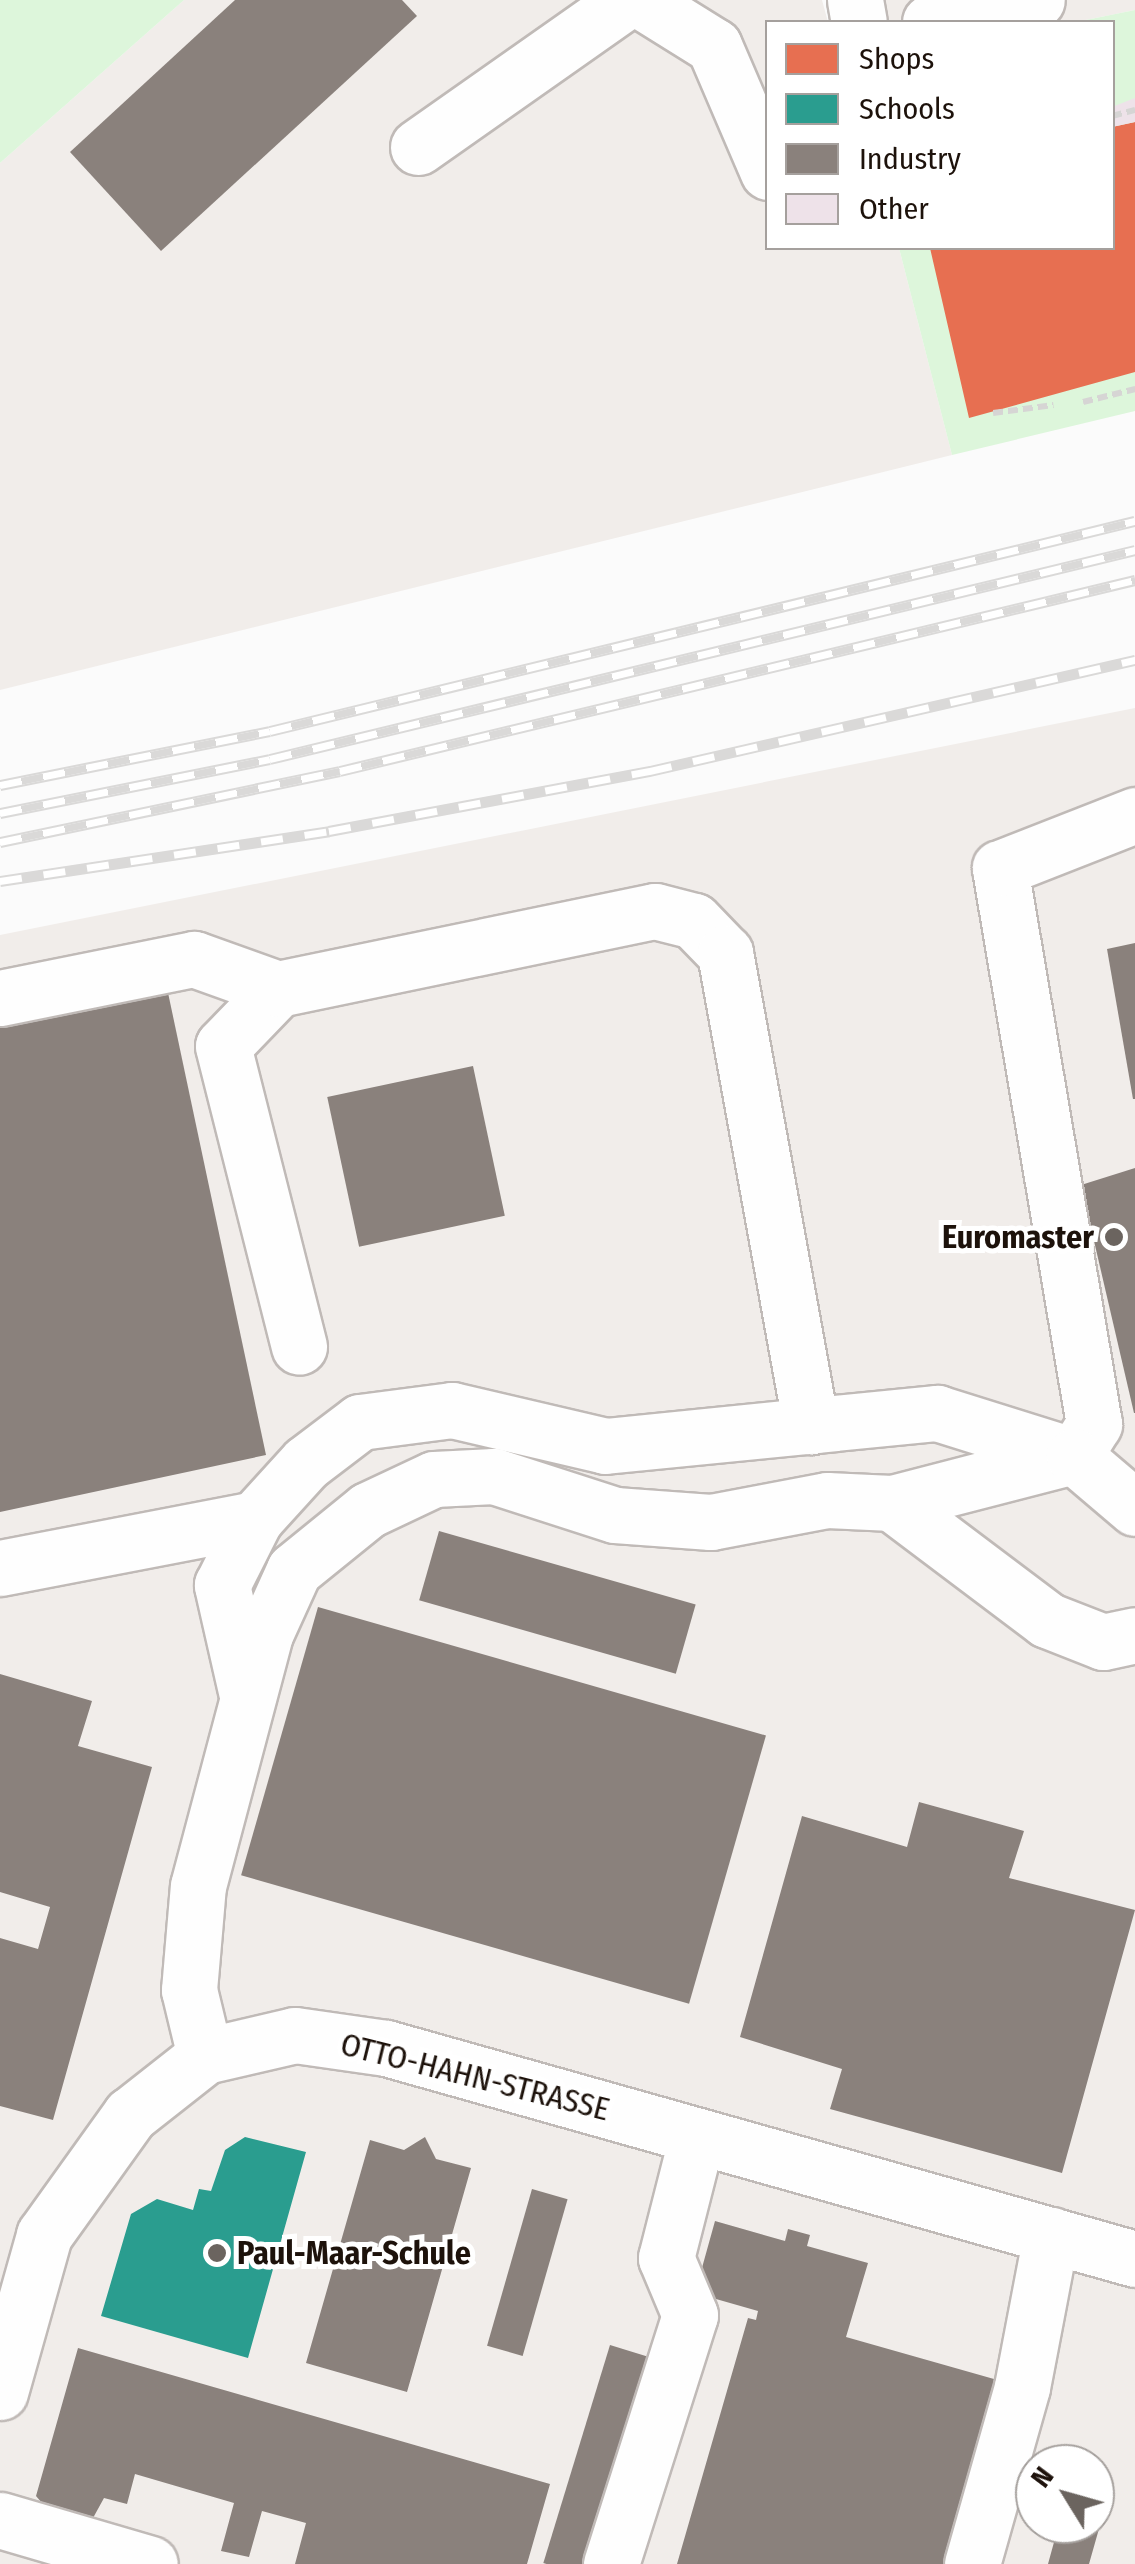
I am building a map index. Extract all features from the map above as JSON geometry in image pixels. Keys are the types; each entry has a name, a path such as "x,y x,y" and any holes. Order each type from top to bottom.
{"street":[{"path":"418,147 627,0"},
{"path":"640,0 714,46 765,165"},
{"path":"940,20 1037,0"},
{"path":"205,2056 188,1990 198,1886 265,1634 294,1570 368,1510 434,1480 494,1476 615,1515 711,1522 827,1500 892,1503 1074,1456 1094,1424 1000,868 1135,816"},
{"path":"0,998 194,959 278,990 654,911 694,921 726,954 811,1426"},
{"path":"278,990 223,1046 299,1347"},
{"path":"247,1699 222,1585 255,1519 306,1462 360,1422 452,1410 605,1446 937,1414 1074,1456 1135,1508"},
{"path":"892,1503 1047,1620 1103,1642 1135,1635"},
{"path":"0,1568 255,1519"},
{"name":"OTTO-HAHN-STRASSE","path":"0,2392 18,2256 44,2235 130,2114 205,2056 295,2035 386,2048 1135,2259"},
{"path":"611,2564 690,2315 666,2258 698,2136"},
{"path":"972,2564 1022,2387 1051,2236"},
{"path":"0,2520 150,2564"}],"path":[{"path":"1083,402 1135,389"},
{"path":"993,413 1053,404"}],"shaded area":[{"path":"184,0 822,0 827,20 765,20 765,250 900,250 952,455 0,690 0,163"},
{"path":"839,0 1135,0 1135,10 1086,20 844,20"},
{"path":"1135,708 1135,2564 0,2564 0,935"}],"green space":[{"path":"0,0 184,0 0,163"},
{"path":"1135,10 1135,411 952,455 900,250 1115,250 1115,20 1086,20"}],"building: Shops":[{"path":"1135,122 1135,372 969,418 930,250 1115,250 1115,126"}],"building: Schools":[{"path":"245,2137 306,2152 248,2358 101,2316 131,2214 157,2199 193,2210 199,2189 211,2191 225,2150"}],"building: Industry":[{"path":"235,0 402,0 417,16 161,251 70,152"},
{"path":"1135,943 1135,1099 1133,1099 1107,949"},
{"path":"167,988 266,1455 0,1512 0,1024"},
{"path":"473,1066 505,1216 359,1247 327,1097"},
{"name":"Euromaster","path":"1135,1168 1135,1413 1134,1413 1081,1185"},
{"path":"439,1531 696,1605 676,1674 419,1600"},
{"path":"318,1607 766,1735 689,2004 241,1875"},
{"path":"0,1674 92,1701 78,1746 152,1767 53,2120 0,2106 0,1938 38,1949 50,1907 0,1892"},
{"path":"919,1802 1024,1831 1009,1878 1135,1910 1062,2173 830,2109 842,2069 740,2037 802,1816 907,1847"},
{"path":"425,2137 436,2159 471,2168 407,2392 306,2363 370,2140 404,2150"},
{"path":"532,2189 568,2199 523,2356 487,2346"},
{"path":"715,2221 785,2241 788,2229 810,2235 807,2246 868,2263 846,2337 1008,2383 956,2564 677,2564 748,2318 756,2320 758,2311 695,2293"},
{"path":"610,2345 647,2356 584,2564 543,2563"},
{"path":"78,2348 550,2484 527,2564 295,2564 306,2523 262,2511 249,2557 221,2551 234,2503 135,2474 127,2504 104,2498 93,2518 42,2503 36,2496"},
{"path":"1054,2544 1095,2544 1089,2564 1048,2564"}],"building: Other":[{"path":"1135,98 1135,122 1115,126 1115,106"}],"railway":[{"path":"0,785 270,731 1135,521"},
{"path":"0,813 270,759 1135,550"},
{"path":"0,842 340,771 1135,580"},
{"path":"0,881 329,831 650,771 1135,660"}],"place":[{"name":"Euromaster","path":"1114,1237"},
{"name":"Paul-Maar-Schule","path":"217,2253"}]}
